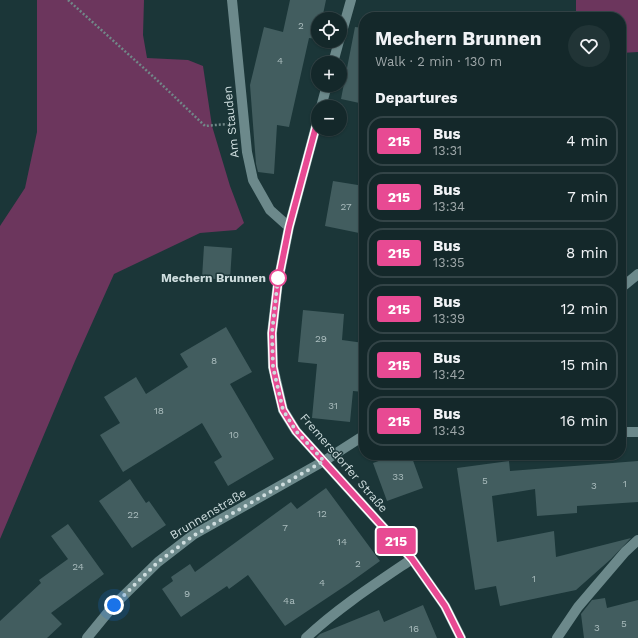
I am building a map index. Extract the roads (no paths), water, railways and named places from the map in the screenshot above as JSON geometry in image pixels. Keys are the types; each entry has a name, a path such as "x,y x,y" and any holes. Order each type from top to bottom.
{"street":[{"name":"Am Stauden","path":"232,0 247,152 253,180 270,210 289,227"},
{"path":"347,12 350,0"},
{"name":"Fremersdorfer Straße","path":"313,136 289,227 278,282 272,333 273,367 283,410 296,431 412,559 445,606 461,638"},
{"path":"626,284 638,274"},
{"path":"626,432 638,432"},
{"name":"Brunnenstraße","path":"86,638 114,605 158,562 193,536 324,461 359,439"},
{"path":"557,638 578,607 625,552 638,540"},
{"path":"306,638 351,600 412,559"}],"place":[{"name":"Mechern Brunnen","path":"278,278"}]}
